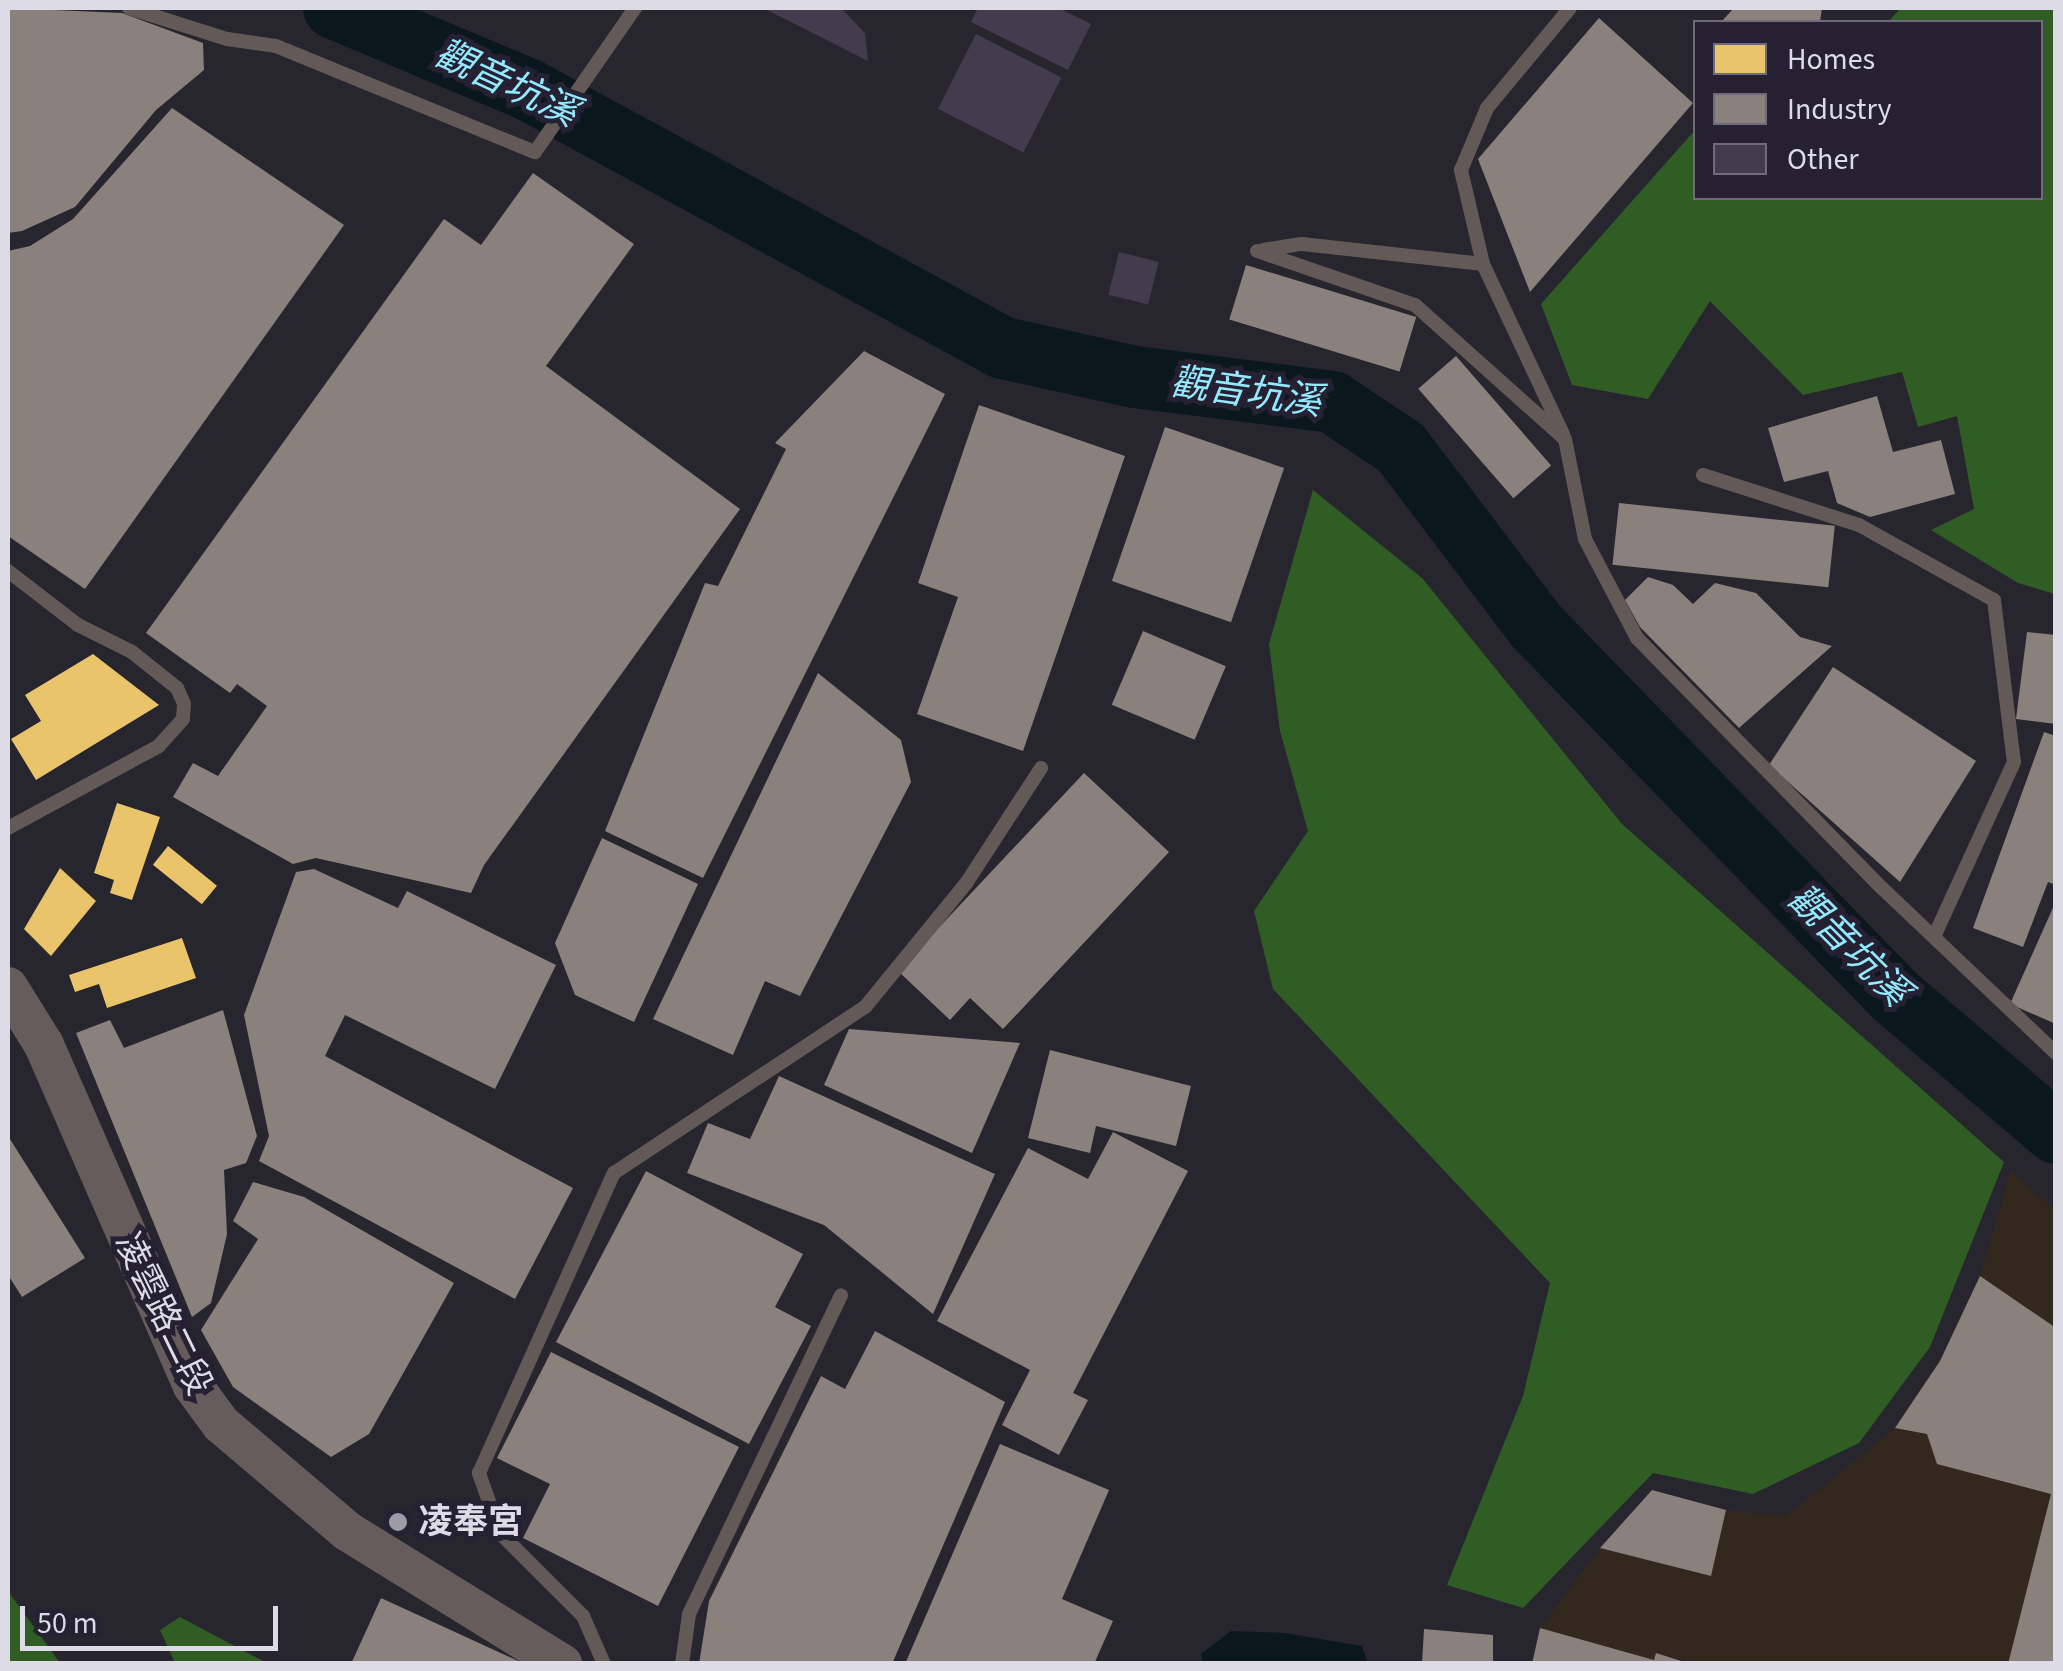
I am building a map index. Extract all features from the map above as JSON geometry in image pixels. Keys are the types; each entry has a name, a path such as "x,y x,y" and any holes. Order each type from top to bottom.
{"street":[{"name":"凌雲路二段","path":"8,987 44,1045 193,1386 222,1424 348,1531 562,1664"}],"lane":[{"path":"130,8 227,39 276,46 536,152 635,8"},
{"path":"1570,8 1486,108 1461,170 1484,264 1566,439 1585,539 1637,638 1934,938 2056,1053"},
{"path":"1484,264 1302,244 1257,251 1416,306 1566,439"},
{"path":"1703,475 1860,525 1994,600 2014,762 1934,938"},
{"path":"8,571 78,625 132,652 177,688 184,704 182,719 159,746 8,828"},
{"path":"604,1664 583,1616 500,1533 479,1473 614,1174 866,1006 967,882 1040,768"},
{"path":"682,1664 689,1614 841,1296"}],"shaded area":[{"path":"2011,1171 2055,1210 2055,1663 1695,1663 1657,1653 1654,1660 1540,1628 1600,1548 1710,1576 1726,1510 1786,1516 1895,1428 1940,1361 1980,1276"},
{"path":"1231,1631 1285,1633 1362,1646 1368,1663 1203,1663 1201,1654"}],"green space":[{"path":"1901,8 2055,8 2055,594 2018,583 1931,530 1974,509 1957,416 1918,427 1902,372 1803,395 1710,301 1648,399 1572,385 1541,304 1693,132 1693,200 2043,200 2043,20 1890,20"},
{"path":"1313,490 1422,578 1622,824 2004,1162 1930,1347 1859,1443 1753,1494 1653,1473 1523,1608 1447,1585 1523,1396 1550,1283 1273,989 1254,911 1308,831 1280,731 1269,644"},
{"path":"8,1591 60,1663 8,1663"},
{"path":"180,1617 267,1663 175,1663 160,1630"}],"building: Homes":[{"path":"93,654 159,705 36,780 11,739 41,721 25,695"},
{"path":"117,803 160,817 132,900 110,893 114,880 94,873"},
{"path":"168,846 217,886 202,904 153,865"},
{"path":"60,868 96,901 51,956 24,929"},
{"path":"182,938 196,978 107,1008 99,984 75,992 69,975"}],"building: Industry":[{"path":"8,8 122,13 203,43 204,70 156,110 75,207 22,231 8,233"},
{"path":"1734,8 1822,8 1820,20 1723,20"},
{"path":"1599,18 1693,103 1530,292 1478,159"},
{"path":"172,108 344,225 85,589 8,536 8,251 30,246 73,219"},
{"path":"533,173 634,244 546,366 740,509 484,865 471,893 316,858 293,864 173,797 193,763 218,776 267,706 237,684 230,693 146,633 444,219 481,245"},
{"path":"1246,265 1416,317 1400,372 1229,320"},
{"path":"864,351 945,394 703,878 605,831 705,583 718,586 786,449 775,443"},
{"path":"1456,356 1551,465 1513,498 1418,389"},
{"path":"1877,396 1893,452 1941,440 1955,494 1870,517 1837,503 1828,471 1784,482 1768,428"},
{"path":"979,405 1125,456 1023,751 917,714 958,597 918,583"},
{"path":"1165,427 1284,468 1231,622 1112,581"},
{"path":"1619,503 1835,526 1828,587 1613,565"},
{"path":"1648,577 1673,585 1693,604 1715,583 1756,593 1800,637 1832,646 1739,728 1640,627 1625,600"},
{"path":"1143,631 1226,666 1195,740 1112,705"},
{"path":"2027,632 2056,635 2056,724 2016,719"},
{"path":"1833,667 1976,761 1900,882 1769,765"},
{"path":"818,673 901,740 911,782 800,996 765,981 733,1055 653,1019"},
{"path":"2044,732 2056,736 2056,885 2048,882 2023,947 1973,928"},
{"path":"1084,773 1169,852 1003,1029 970,998 950,1020 898,971"},
{"path":"602,838 698,884 634,1022 575,995 555,943"},
{"path":"314,869 398,908 407,891 556,965 495,1089 345,1015 325,1056 573,1188 515,1299 259,1161 269,1136 244,1015 296,872"},
{"path":"2056,901 2056,1024 2010,1004"},
{"path":"223,1010 257,1136 246,1163 224,1170 227,1234 211,1303 192,1317 76,1033 110,1020 124,1048"},
{"path":"849,1029 1020,1043 972,1153 824,1085"},
{"path":"1050,1050 1191,1086 1176,1146 1096,1126 1090,1153 1028,1138"},
{"path":"779,1076 995,1174 933,1314 824,1225 687,1173 708,1123 750,1139"},
{"path":"1113,1132 1188,1171 1073,1393 1088,1400 1059,1455 1002,1425 1030,1370 937,1321 1028,1148 1088,1179"},
{"path":"8,1136 85,1258 22,1297 8,1275"},
{"path":"646,1171 803,1254 775,1307 811,1326 749,1444 556,1342"},
{"path":"253,1182 304,1197 454,1283 369,1434 331,1457 233,1387 201,1330 258,1239 233,1221"},
{"path":"1980,1276 2056,1328 2056,1664 2008,1664 2051,1494 1937,1464 1927,1434 1895,1428 1940,1361"},
{"path":"875,1331 1005,1402 892,1664 699,1664 709,1601 821,1376 845,1389"},
{"path":"551,1352 739,1447 658,1606 523,1538 550,1484 497,1458"},
{"path":"1000,1444 1109,1490 1062,1599 1113,1621 1094,1664 905,1664"},
{"path":"1652,1490 1726,1510 1711,1576 1600,1548"},
{"path":"381,1598 525,1664 351,1664"},
{"path":"1540,1628 1654,1660 1656,1653 1691,1664 1532,1664"},
{"path":"1424,1629 1493,1635 1493,1664 1422,1664"}],"building: Other":[{"path":"763,8 841,8 865,33 868,61"},
{"path":"978,8 1058,8 1091,24 1068,70 971,22"},
{"path":"976,34 1062,78 1023,152 938,109"},
{"path":"1119,252 1159,262 1148,305 1108,295"}],"waterway":[{"name":"觀音坑溪","path":"334,8 529,90 1003,348 1135,377 1332,402 1401,448 1537,627 1895,996 2056,1133"}],"place":[{"name":"凌奉宮","path":"398,1522"}]}
